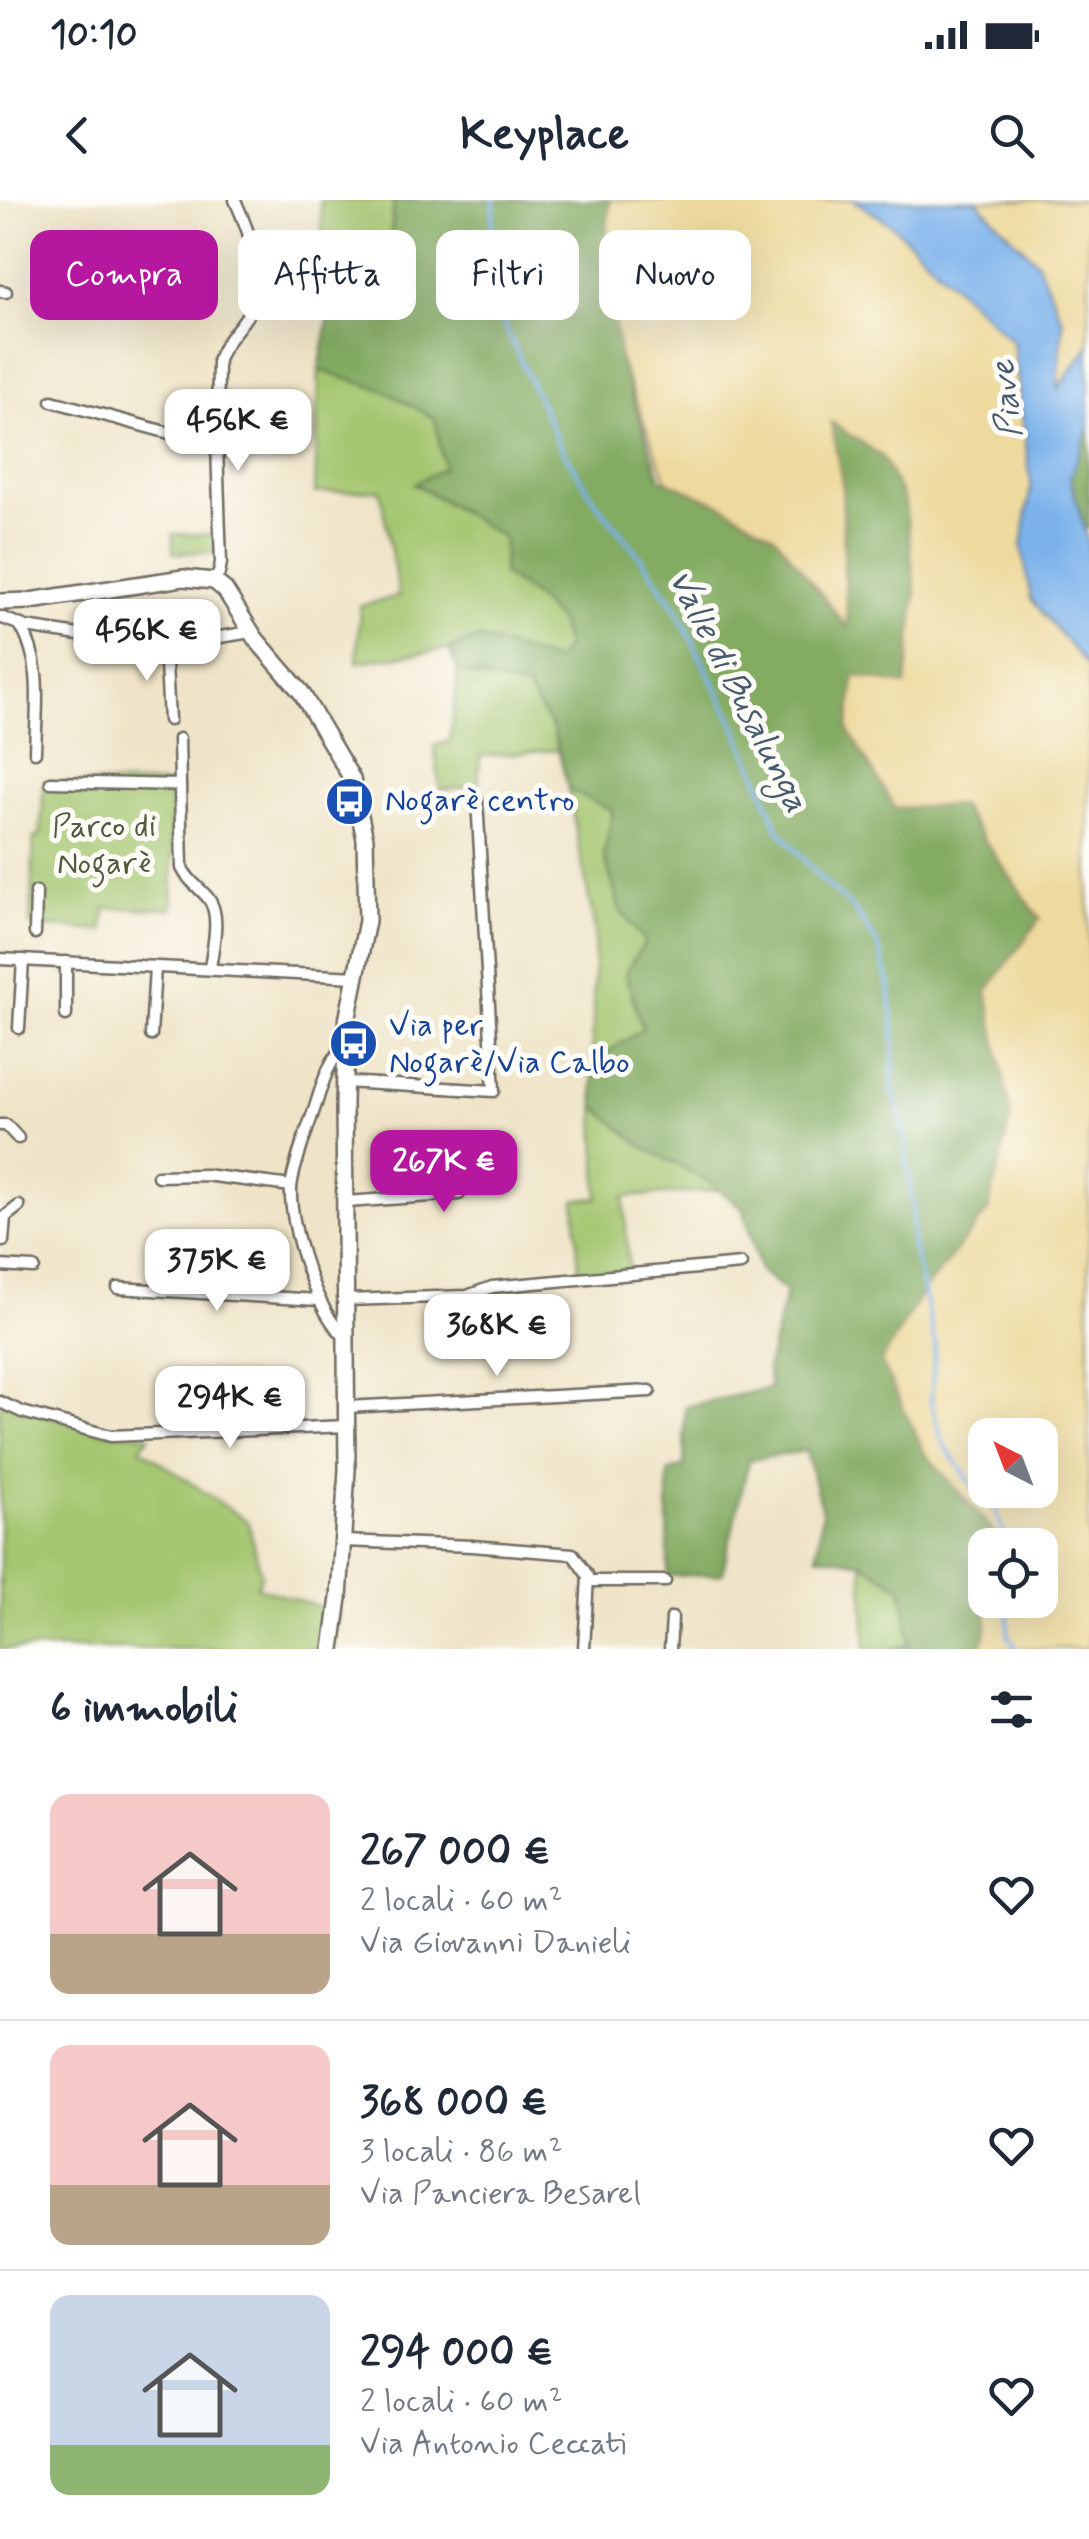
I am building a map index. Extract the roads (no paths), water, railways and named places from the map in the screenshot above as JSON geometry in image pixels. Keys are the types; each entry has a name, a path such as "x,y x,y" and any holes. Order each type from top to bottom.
{"street":[{"path":"235,200 253,244 256,288 250,310 223,348 218,367 218,583 251,632 301,692 352,779 364,840 368,921 347,1021 347,1470 340,1598 332,1649"},
{"path":"52,402 218,446"},
{"path":"0,602 182,578 218,583"},
{"path":"0,616 20,624 158,647 251,632"},
{"path":"20,624 37,668 35,752"},
{"path":"165,646 169,720"},
{"path":"179,739 182,868 214,908 210,970"},
{"path":"51,782 180,785"},
{"path":"345,1082 494,1092 477,800"},
{"path":"35,933 36,892"},
{"path":"0,959 356,977"},
{"path":"18,1028 24,960"},
{"path":"66,962 66,1015"},
{"path":"151,1036 155,966"},
{"path":"346,1047 339,1051 321,1087 290,1186 293,1218 318,1300 337,1330 347,1338"},
{"path":"0,1125 18,1138"},
{"path":"346,1202 459,1194 454,1145"},
{"path":"158,1176 205,1175 290,1186"},
{"path":"0,1241 4,1241 5,1217 19,1206"},
{"path":"347,1300 468,1296 492,1286 741,1264"},
{"path":"0,1266 34,1268"},
{"path":"118,1288 318,1300"},
{"path":"347,1407 650,1391"},
{"path":"0,1402 22,1412 111,1436 347,1426"},
{"path":"344,1541 573,1554 588,1576 584,1649"},
{"path":"588,1581 666,1581"},
{"path":"670,1649 672,1618"}],"water":[{"path":"853,200 976,200 1037,262 1063,321 1058,389 1089,345 1089,427 1070,478 1089,546 1089,668 1031,599 1022,547 1031,484 1013,342 892,225"}],"waterway":[{"name":"Valle di Busalunga","path":"494,200 485,276 561,448 596,502 674,605 733,721 778,829 821,879 854,909 878,945 889,983 894,1035 892,1086 902,1122 913,1207 912,1241 935,1344 931,1402 943,1443 976,1490 994,1508 1002,1528"},
{"name":"Valle di Busalunga","path":"1008,1618 1008,1636 1017,1649"}],"place":[{"name":"Nogarè centro","path":"350,801"},
{"name":"Via per Nogarè/Via Calbo","path":"354,1044"}],"water label":[{"name":"Piave","path":"1007,399"}],"park label":[{"name":"Parco di Nogarè","path":"104,846"}]}
